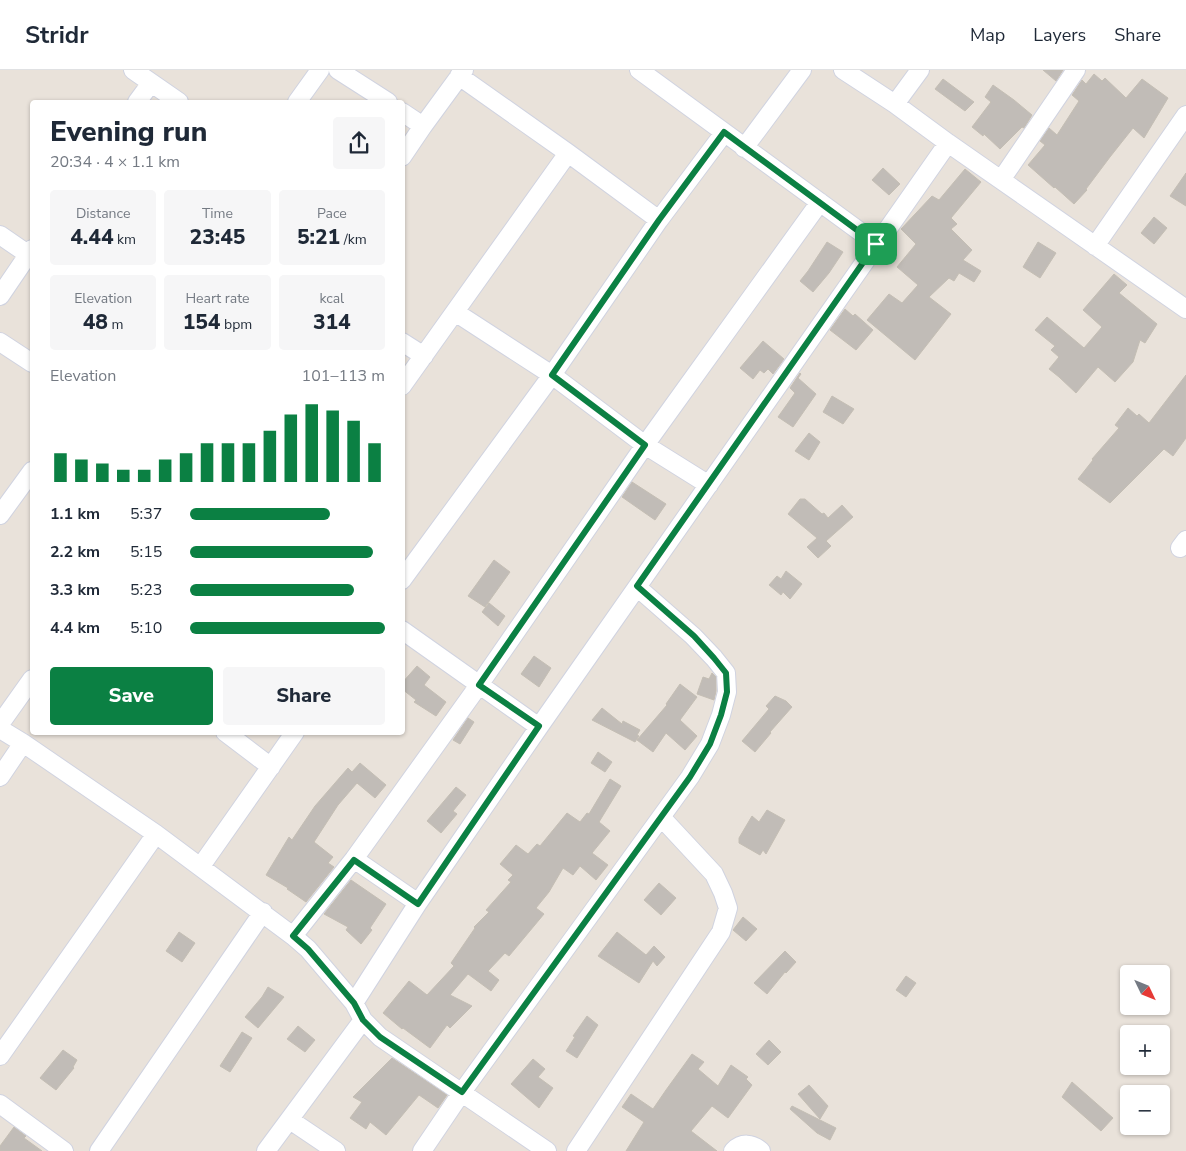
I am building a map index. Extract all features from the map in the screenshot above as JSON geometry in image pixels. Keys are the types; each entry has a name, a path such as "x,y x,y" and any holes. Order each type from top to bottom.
{"street":[{"path":"133,70 176,100"},
{"path":"298,100 320,70"},
{"path":"338,70 385,100"},
{"path":"639,70 876,244"},
{"path":"744,148 802,70"},
{"path":"843,70 895,104 1186,309"},
{"path":"895,104 920,70"},
{"path":"1001,180 1076,70"},
{"path":"405,153 462,73 659,220"},
{"path":"138,100 151,83"},
{"path":"405,114 423,126"},
{"path":"1095,246 1186,115"},
{"path":"405,576 552,375 659,220 724,132"},
{"path":"354,1003 418,904 539,726 948,143"},
{"path":"405,382 568,153"},
{"path":"293,936 354,860 479,685 645,445 820,202"},
{"path":"0,235 30,252 0,296"},
{"path":"455,312 552,375 645,445 709,485"},
{"path":"0,342 30,363"},
{"path":"405,344 424,356"},
{"path":"0,515 30,474"},
{"path":"422,1151 462,1092 690,777 710,744 727,692 726,673 694,636 637,586"},
{"path":"405,632 539,726"},
{"path":"0,724 30,682"},
{"path":"0,729 156,834 263,912 308,949 354,1003 363,1020 380,1037 547,1151"},
{"path":"229,735 271,767"},
{"path":"201,866 293,735"},
{"path":"0,777 23,743"},
{"path":"576,1151 721,932 728,908 714,874 661,817"},
{"path":"0,1056 156,834"},
{"path":"354,860 418,904"},
{"path":"99,1151 263,912"},
{"path":"266,1151 363,1020"},
{"path":"0,1104 64,1151"},
{"path":"290,1120 336,1151"},
{"path":"733,1151 745,1144 756,1146 761,1151"}],"building":[{"path":"1043,70 1063,70 1056,81"},
{"path":"1094,74 1102,81 1105,78 1126,98 1142,79 1168,98 1144,138 1133,128 1087,190 1074,204 1028,165 1045,145 1040,141 1049,128 1057,135 1079,101 1072,95 1082,80 1086,84"},
{"path":"943,79 974,102 965,111 935,89"},
{"path":"993,85 1032,115 1024,128 1022,127 1000,149 984,134 983,136 972,127 991,102 985,97"},
{"path":"883,168 900,184 889,195 872,180"},
{"path":"965,169 981,182 951,218 957,224 951,229 972,250 963,260 981,271 974,282 959,273 954,281 949,278 929,297 951,314 915,360 867,320 889,294 902,303 918,285 897,267 916,244 901,229 932,196 939,200"},
{"path":"1186,173 1186,206 1170,196"},
{"path":"1154,217 1167,228 1154,244 1141,233"},
{"path":"827,242 843,252 813,292 800,281"},
{"path":"1038,242 1056,253 1040,278 1023,267"},
{"path":"1114,274 1127,285 1119,293 1157,324 1145,343 1140,340 1133,362 1115,382 1098,367 1076,393 1049,369 1059,357 1051,350 1055,346 1035,330 1047,317 1084,348 1102,327 1083,310"},
{"path":"845,309 853,316 855,314 873,330 856,350 830,330"},
{"path":"763,341 784,359 773,374 768,369 764,373 760,370 753,379 740,368"},
{"path":"800,373 798,378 816,394 793,427 778,417 795,393 790,388"},
{"path":"1186,375 1186,438 1173,456 1164,449 1110,503 1078,479 1092,459 1119,428 1115,425 1128,408 1137,416 1139,414 1149,423"},
{"path":"832,396 854,409 843,424 823,412"},
{"path":"809,433 820,442 809,460 795,451"},
{"path":"632,482 666,504 655,520 622,497"},
{"path":"800,499 805,499 828,518 842,505 853,517 826,541 831,546 818,558 807,547 817,538 788,514"},
{"path":"494,560 510,572 485,607 468,596"},
{"path":"786,571 802,584 790,599 783,592 781,595 769,585 777,576 781,579"},
{"path":"489,603 505,616 498,626 482,612"},
{"path":"534,656 551,668 539,687 521,674"},
{"path":"417,666 430,677 424,685 446,702 436,716 414,702 416,700 405,691 405,680"},
{"path":"712,673 716,677 714,700 697,694 703,677 709,679"},
{"path":"680,684 697,697 680,720 697,736 685,750 666,733 653,752 637,740 667,705"},
{"path":"775,696 786,701 792,707 755,752 742,741 769,709 766,706"},
{"path":"602,708 622,724 623,721 640,730 635,742 592,720"},
{"path":"468,718 474,722 460,744 453,740"},
{"path":"598,752 612,762 605,772 591,763"},
{"path":"360,763 386,785 375,798 357,783 338,805 314,842 333,857 328,863 334,867 306,902 288,888 266,875 289,837 292,840 315,806 348,768 352,772"},
{"path":"610,779 621,786 599,822 610,831 592,853 608,865 596,880 580,866 573,875 563,868 549,892 536,908 544,914 509,956 505,953 488,971 499,980 491,991 468,974 450,995 472,1006 450,1028 447,1025 430,1048 383,1013 409,981 427,995 454,966 451,963 474,927 489,912 486,910 511,882 508,880 513,875 500,864 516,845 528,854 537,844 540,846 567,813 580,822 587,813 589,814"},
{"path":"456,787 466,795 453,811 457,814 441,833 427,821"},
{"path":"767,810 785,820 766,854 763,850 760,855 739,843 739,838 752,816 759,822"},
{"path":"351,880 386,904 370,928 372,930 361,944 346,930 348,927 324,914"},
{"path":"659,883 676,898 661,915 644,900"},
{"path":"743,917 757,929 746,941 733,930"},
{"path":"179,932 195,943 182,962 166,951"},
{"path":"617,932 646,955 654,946 665,957 657,966 653,961 639,983 598,956"},
{"path":"785,951 796,962 767,994 754,983"},
{"path":"906,976 916,983 906,997 896,990"},
{"path":"268,987 284,997 258,1028 245,1017"},
{"path":"587,1016 598,1025 577,1058 566,1051 575,1037 573,1036"},
{"path":"298,1026 315,1040 305,1052 287,1039"},
{"path":"242,1032 252,1038 230,1072 220,1066"},
{"path":"769,1040 781,1052 768,1065 756,1054"},
{"path":"63,1050 77,1060 74,1068 56,1090 40,1078"},
{"path":"692,1054 704,1062 698,1069 718,1086 731,1065 748,1077 746,1079 752,1085 728,1118 712,1106 691,1131 717,1151 626,1151 644,1122 622,1107 631,1094 653,1109"},
{"path":"392,1058 447,1095 438,1108 419,1095 386,1135 370,1122 366,1129 350,1118 362,1102 353,1097"},
{"path":"533,1059 545,1069 538,1077 553,1088 539,1108 511,1084"},
{"path":"1072,1082 1113,1118 1101,1131 1062,1097"},
{"path":"809,1085 828,1106 820,1119 798,1094"},
{"path":"792,1106 836,1128 830,1140 817,1133 790,1109"},
{"path":"14,1127 26,1136 24,1138 42,1151 0,1151 0,1146"}],"route":[{"path":"724,132 876,244 637,586 694,636 726,673 727,692 710,744 690,777 462,1092 380,1037 363,1020 354,1003 308,949 293,936 354,860 418,904 539,726 479,685 645,445 552,375 659,220 724,132"}]}
